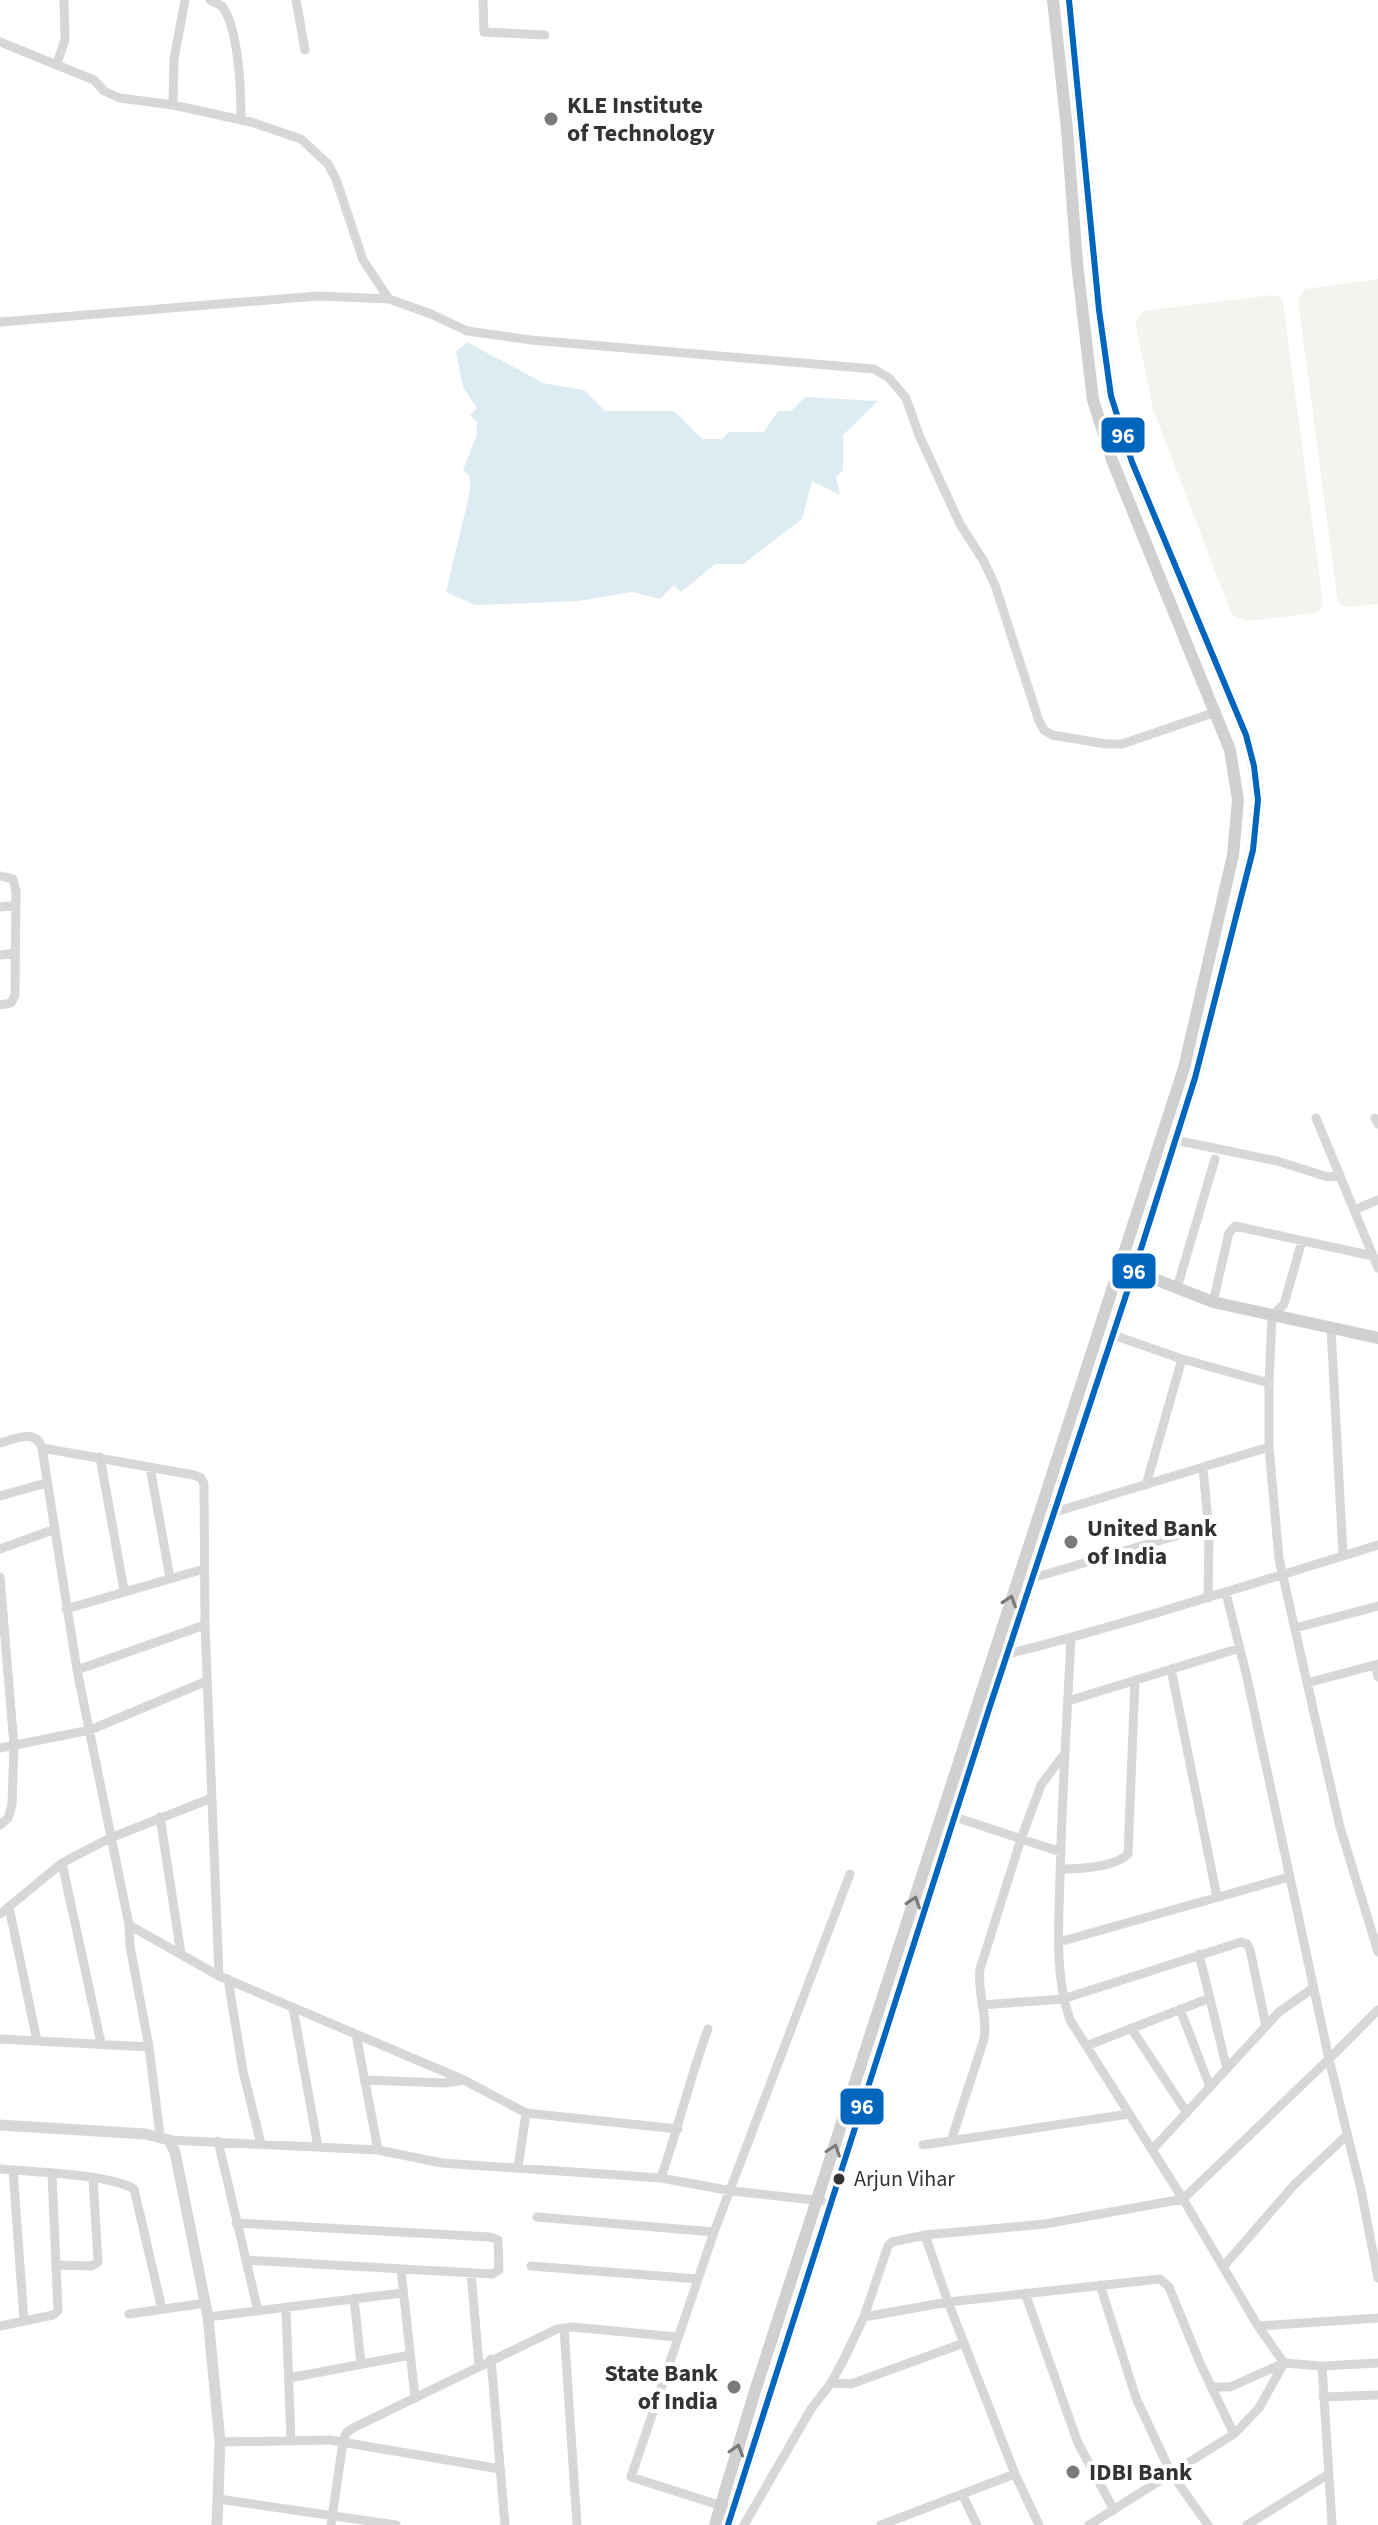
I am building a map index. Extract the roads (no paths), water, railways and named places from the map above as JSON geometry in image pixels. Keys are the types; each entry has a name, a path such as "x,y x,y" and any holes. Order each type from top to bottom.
{"main road":[{"path":"728,2525 726,2507 817,2200 1184,1068 1233,855 1238,800 1230,750 1112,460 1093,400 1053,0"},
{"path":"715,2525 726,2507 831,2201 1134,1271 1195,1078 1253,850 1258,800 1246,735 1132,462 1111,396 1099,310 1069,0"},
{"path":"1238,800 1258,800"},
{"path":"1237,819 1257,818"},
{"path":"1134,1271 1213,1302 1378,1338"}],"street":[{"path":"57,63 65,40 65,3 78,0"},
{"path":"173,105 174,59 185,0"},
{"path":"210,0 227,11 239,67 241,120"},
{"path":"296,0 305,50"},
{"path":"483,0 484,32 545,35"},
{"path":"0,42 94,80 111,95 241,120 301,139 328,164 363,260 389,299"},
{"path":"0,322 318,296 389,299 467,331 531,340 874,369 889,378 906,398 919,435 960,524 989,573 1044,730 1064,737 1122,744 1216,712"},
{"path":"0,876 13,879 16,884 14,1000 0,1005"},
{"path":"0,907 16,905"},
{"path":"0,955 15,953"},
{"path":"1316,1118 1378,1268"},
{"path":"1175,1140 1277,1161 1328,1177 1340,1175"},
{"path":"1177,1288 1215,1159"},
{"path":"1354,1210 1378,1200"},
{"path":"1213,1302 1231,1229 1240,1226 1373,1256"},
{"path":"1302,1241 1284,1304 1272,1316 1269,1447 1276,1539 1340,1827 1378,1952"},
{"path":"1331,1328 1343,1555"},
{"path":"1113,1335 1182,1359 1269,1383"},
{"path":"1146,1485 1182,1359"},
{"path":"0,1443 35,1437 42,1448 66,1609 129,1925 130,1946 165,2137 175,2152 206,2303 220,2442 217,2525"},
{"path":"1055,1512 1269,1447"},
{"path":"42,1448 201,1478 204,1484 207,1681 223,1978 261,2144"},
{"path":"100,1457 124,1590"},
{"path":"150,1467 170,1578"},
{"path":"1203,1467 1209,1526 1208,1598"},
{"path":"0,1496 46,1483"},
{"path":"1033,1578 1209,1526"},
{"path":"0,1549 55,1529"},
{"path":"994,1651 1008,1654 1071,1638 1378,1545"},
{"path":"66,1609 204,1569"},
{"path":"0,1577 14,1746 12,1805 8,1818 0,1825"},
{"path":"1226,1593 1361,2190 1378,2278"},
{"path":"1295,1628 1378,1606"},
{"path":"77,1670 205,1625"},
{"path":"1071,1638 1060,1869 1059,1942 1063,1999 1070,2020 1183,2199 1258,2326 1284,2363"},
{"path":"1068,1701 1240,1648"},
{"path":"1307,1683 1377,1665 1378,1677"},
{"path":"1171,1669 1217,1897"},
{"path":"1060,1869 1121,1860 1128,1854 1135,1680"},
{"path":"0,1748 90,1730 207,1681"},
{"path":"951,2141 986,2028 980,1969 1041,1785 1065,1753"},
{"path":"0,1914 62,1863 110,1838 212,1798"},
{"path":"160,1817 181,1954"},
{"path":"955,1817 1061,1852"},
{"path":"62,1863 101,2043"},
{"path":"726,2507 631,2477 714,2232 850,1874"},
{"path":"1059,1942 1289,1877"},
{"path":"9,1907 37,2041"},
{"path":"129,1925 223,1978 464,2080 526,2113 678,2129"},
{"path":"982,2005 1063,1999 1235,1943 1247,1944 1266,2026"},
{"path":"1199,1954 1227,2069"},
{"path":"1152,2150 1266,2026 1291,2002 1313,1988"},
{"path":"1086,2046 1210,1998"},
{"path":"293,2008 318,2147"},
{"path":"1180,2009 1210,2087"},
{"path":"744,2525 811,2409 831,2383 864,2317 892,2242 925,2235 1045,2224 1183,2199 1378,2010"},
{"path":"1131,2028 1187,2113"},
{"path":"661,2178 708,2029"},
{"path":"356,2034 378,2150"},
{"path":"0,2039 149,2047"},
{"path":"364,2080 445,2083 464,2080"},
{"path":"518,2168 526,2113"},
{"path":"923,2145 1129,2114"},
{"path":"0,2125 378,2150 442,2163 661,2178 732,2191 831,2201"},
{"path":"1223,2267 1294,2185 1347,2135"},
{"path":"218,2141 258,2311"},
{"path":"0,2169 93,2178 127,2185 136,2191 162,2309"},
{"path":"13,2170 24,2321"},
{"path":"0,2326 53,2315 58,2311 52,2174"},
{"path":"56,2265 92,2266 98,2262 93,2178"},
{"path":"537,2217 714,2232"},
{"path":"236,2223 495,2238 498,2245 497,2273 246,2260"},
{"path":"925,2235 1015,2474 1039,2525"},
{"path":"531,2266 698,2279"},
{"path":"401,2270 415,2397"},
{"path":"471,2273 479,2365"},
{"path":"864,2317 948,2302 1153,2279 1166,2281 1234,2434"},
{"path":"1100,2285 1136,2398 1171,2473 1208,2525"},
{"path":"208,2317 402,2293"},
{"path":"1025,2293 1078,2443 1114,2510"},
{"path":"354,2298 361,2364"},
{"path":"129,2314 206,2303"},
{"path":"286,2309 291,2441"},
{"path":"1258,2326 1378,2318"},
{"path":"332,2520 343,2442 346,2433 353,2428 491,2359 564,2328 677,2337"},
{"path":"564,2328 577,2525"},
{"path":"831,2383 851,2384 964,2343"},
{"path":"289,2378 410,2355"},
{"path":"491,2359 505,2525"},
{"path":"1089,2525 1234,2434 1259,2408 1284,2363"},
{"path":"1211,2387 1230,2387 1284,2363 1322,2366 1378,2363"},
{"path":"1322,2366 1332,2525"},
{"path":"1323,2397 1378,2395"},
{"path":"220,2442 343,2442 500,2469"},
{"path":"881,2525 1015,2474"},
{"path":"1247,2525 1327,2475"},
{"path":"962,2494 977,2525"},
{"path":"218,2499 332,2520 396,2525"}],"place":[{"name":"KLE Institute of Technology","path":"551,119"},
{"name":"United Bank of India","path":"1071,1542"},
{"name":"Arjun Vihar","path":"839,2179"},
{"name":"State Bank of India","path":"734,2387"},
{"name":"IDBI Bank","path":"1073,2472"}]}
